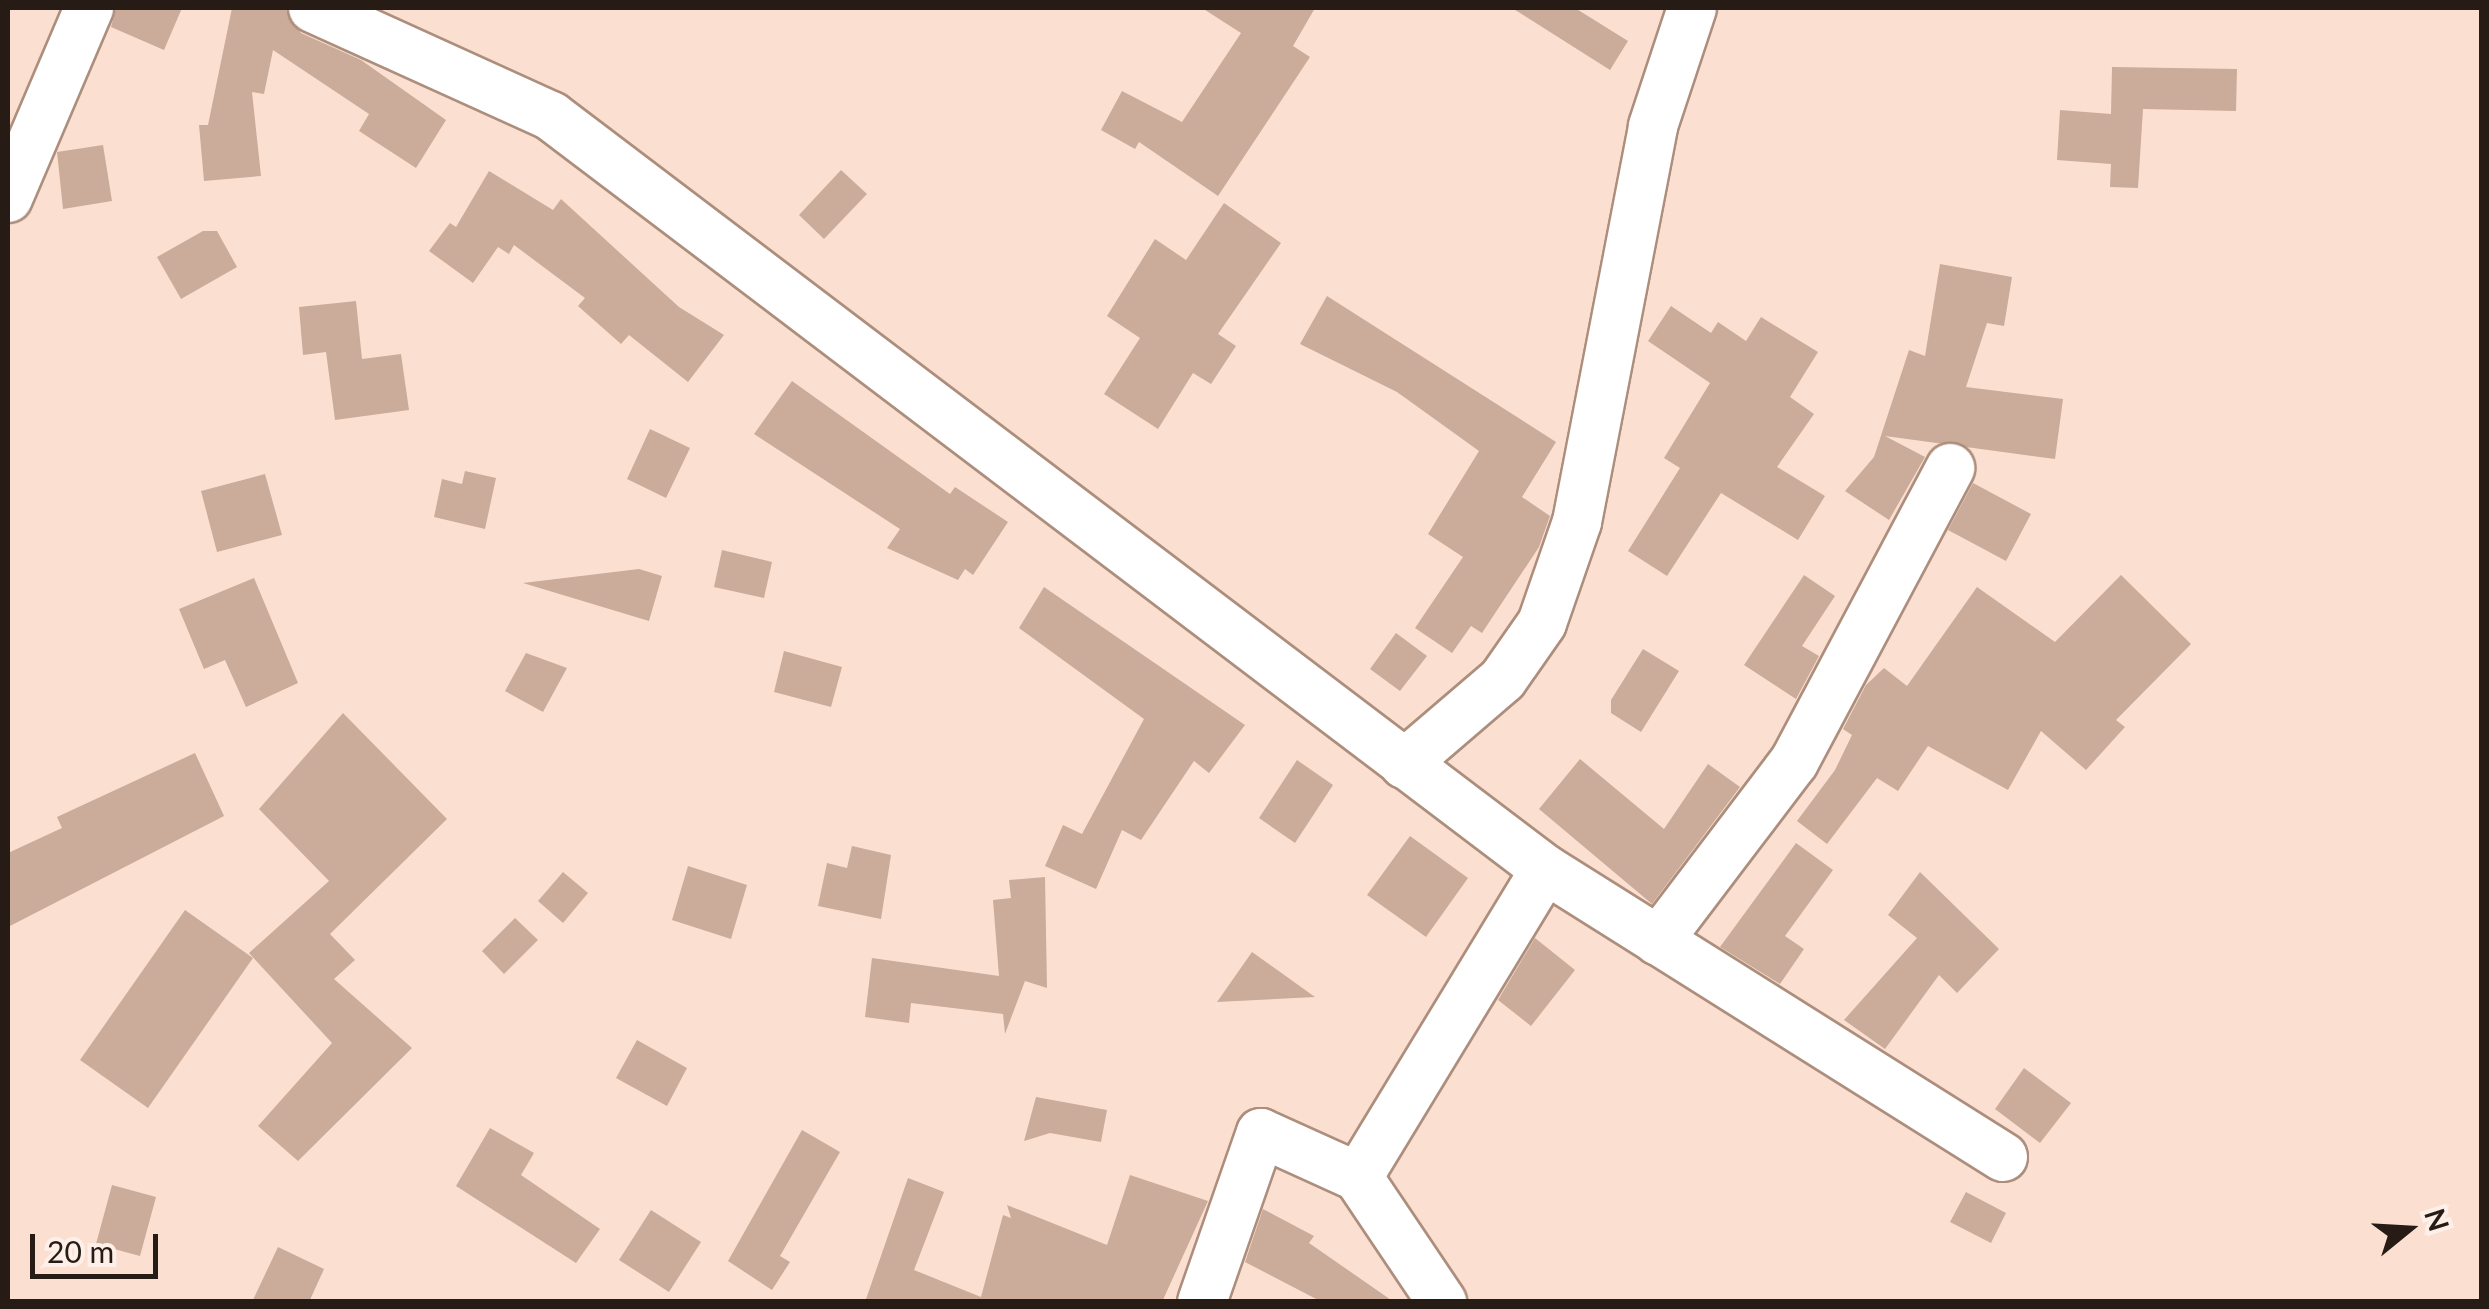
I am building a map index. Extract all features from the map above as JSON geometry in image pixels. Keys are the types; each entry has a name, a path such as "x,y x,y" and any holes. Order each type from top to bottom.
{"street":[{"path":"8,198 89,8"},
{"path":"313,8 551,116 1544,869 2003,1156"},
{"path":"1404,764 1503,679 1542,623 1578,522 1653,126 1692,8"},
{"path":"1658,941 1794,762 1950,468"},
{"path":"1358,1177 1544,869"},
{"path":"1202,1302 1261,1132 1358,1177 1442,1302"}],"building":[{"path":"116,8 182,8 164,50 111,27"},
{"path":"232,8 286,10 301,33 361,60 446,120 416,168 359,131 369,114 273,50 264,94 252,92 261,176 204,181 199,125 208,125"},
{"path":"1202,8 1315,8 1293,46 1310,57 1218,196 1139,142 1135,149 1101,130 1122,91 1182,122 1241,33"},
{"path":"1512,8 1575,8 1628,41 1610,70"},
{"path":"2112,67 2237,69 2236,111 2143,109 2138,188 2110,187 2111,164 2057,160 2060,110 2111,114"},
{"path":"103,145 112,201 63,209 57,152"},
{"path":"841,170 867,194 824,239 799,215"},
{"path":"489,171 553,210 561,199 679,307 724,335 688,382 629,335 621,344 578,306 585,298 514,245 509,254 498,247 473,283 429,251 450,223 456,227"},
{"path":"1224,203 1281,243 1218,334 1236,346 1211,384 1193,373 1158,429 1104,394 1140,338 1107,316 1155,239 1186,260"},
{"path":"203,231 217,231 237,267 181,299 157,257"},
{"path":"1940,264 2012,277 2004,326 1987,323 1966,387 2063,399 2055,459 1885,436 1925,457 1889,520 1845,491 1874,457 1909,350 1925,356"},
{"path":"1327,296 1556,442 1522,497 1550,516 1539,547 1482,633 1471,626 1452,653 1415,628 1463,557 1428,534 1479,451 1397,392 1300,344"},
{"path":"356,301 362,359 401,354 409,410 335,420 326,352 303,355 299,307"},
{"path":"1671,306 1711,333 1718,322 1746,341 1761,317 1818,352 1790,397 1814,414 1777,467 1825,496 1798,540 1721,493 1667,576 1628,551 1680,468 1664,458 1710,383 1648,341"},
{"path":"792,381 950,494 955,487 1008,522 973,575 965,569 958,580 887,548 900,529 754,434"},
{"path":"650,429 690,448 666,498 627,479"},
{"path":"465,471 496,478 485,529 434,517 442,479 462,484"},
{"path":"265,474 282,535 217,552 201,491"},
{"path":"1973,483 2031,514 2006,561 1948,530"},
{"path":"722,550 772,562 764,598 714,587"},
{"path":"639,569 662,576 649,621 523,583"},
{"path":"1804,575 1835,596 1802,646 1819,656 1796,699 1744,665"},
{"path":"2121,575 2191,644 2116,720 2125,727 2086,770 2041,731 2008,790 1928,746 1898,791 1877,778 1827,844 1797,821 1835,770 1852,735 1843,729 1866,685 1884,668 1907,686 1977,587 2055,642"},
{"path":"254,578 298,683 246,707 225,660 204,669 179,609"},
{"path":"1044,587 1245,725 1209,773 1194,761 1141,840 1122,830 1096,889 1045,866 1063,825 1082,834 1144,719 1019,628"},
{"path":"1396,633 1427,656 1400,691 1370,669"},
{"path":"1643,649 1679,671 1641,732 1611,713 1611,700"},
{"path":"784,651 842,667 831,707 774,692"},
{"path":"526,653 567,668 543,712 505,691"},
{"path":"343,713 447,819 330,934 355,960 334,979 412,1048 298,1161 258,1126 332,1043 249,953 329,881 259,809"},
{"path":"195,753 224,816 8,927 8,853 62,828 57,817"},
{"path":"1580,759 1664,829 1708,764 1740,787 1652,904 1539,809"},
{"path":"1297,760 1333,785 1295,843 1259,818"},
{"path":"1410,836 1468,878 1426,937 1367,895"},
{"path":"1796,843 1833,870 1785,936 1804,949 1780,984 1720,947"},
{"path":"852,846 891,855 881,919 818,906 827,863 847,868"},
{"path":"688,866 747,885 731,939 672,920"},
{"path":"563,872 588,893 563,923 538,901"},
{"path":"1920,872 1999,949 1957,993 1939,975 1885,1049 1844,1020 1917,938 1888,915"},
{"path":"1045,877 1047,988 1025,981 1005,1034 1003,1014 911,1003 909,1023 865,1017 872,958 999,976 993,900 1011,898 1009,880"},
{"path":"185,910 253,958 148,1108 80,1060"},
{"path":"515,918 538,940 504,974 482,951"},
{"path":"1535,938 1575,970 1531,1026 1498,1000"},
{"path":"1252,952 1315,997 1217,1002"},
{"path":"637,1040 687,1068 667,1106 616,1078"},
{"path":"2024,1068 2071,1103 2040,1143 1995,1109"},
{"path":"1036,1097 1107,1110 1101,1142 1050,1133 1024,1141"},
{"path":"490,1128 534,1153 521,1175 600,1229 576,1263 456,1186"},
{"path":"802,1130 840,1152 780,1256 790,1262 772,1290 728,1261"},
{"path":"1130,1175 1208,1201 1162,1302 865,1302 908,1178 944,1192 914,1270 981,1297 1003,1215 1011,1218 1007,1205 1107,1245"},
{"path":"112,1185 156,1197 140,1256 96,1244"},
{"path":"1966,1192 2006,1213 1991,1243 1950,1222"},
{"path":"1263,1209 1314,1236 1309,1243 1394,1302 1322,1302 1245,1262"},
{"path":"651,1210 701,1242 669,1292 619,1260"},
{"path":"278,1247 324,1269 309,1302 252,1302"}]}
